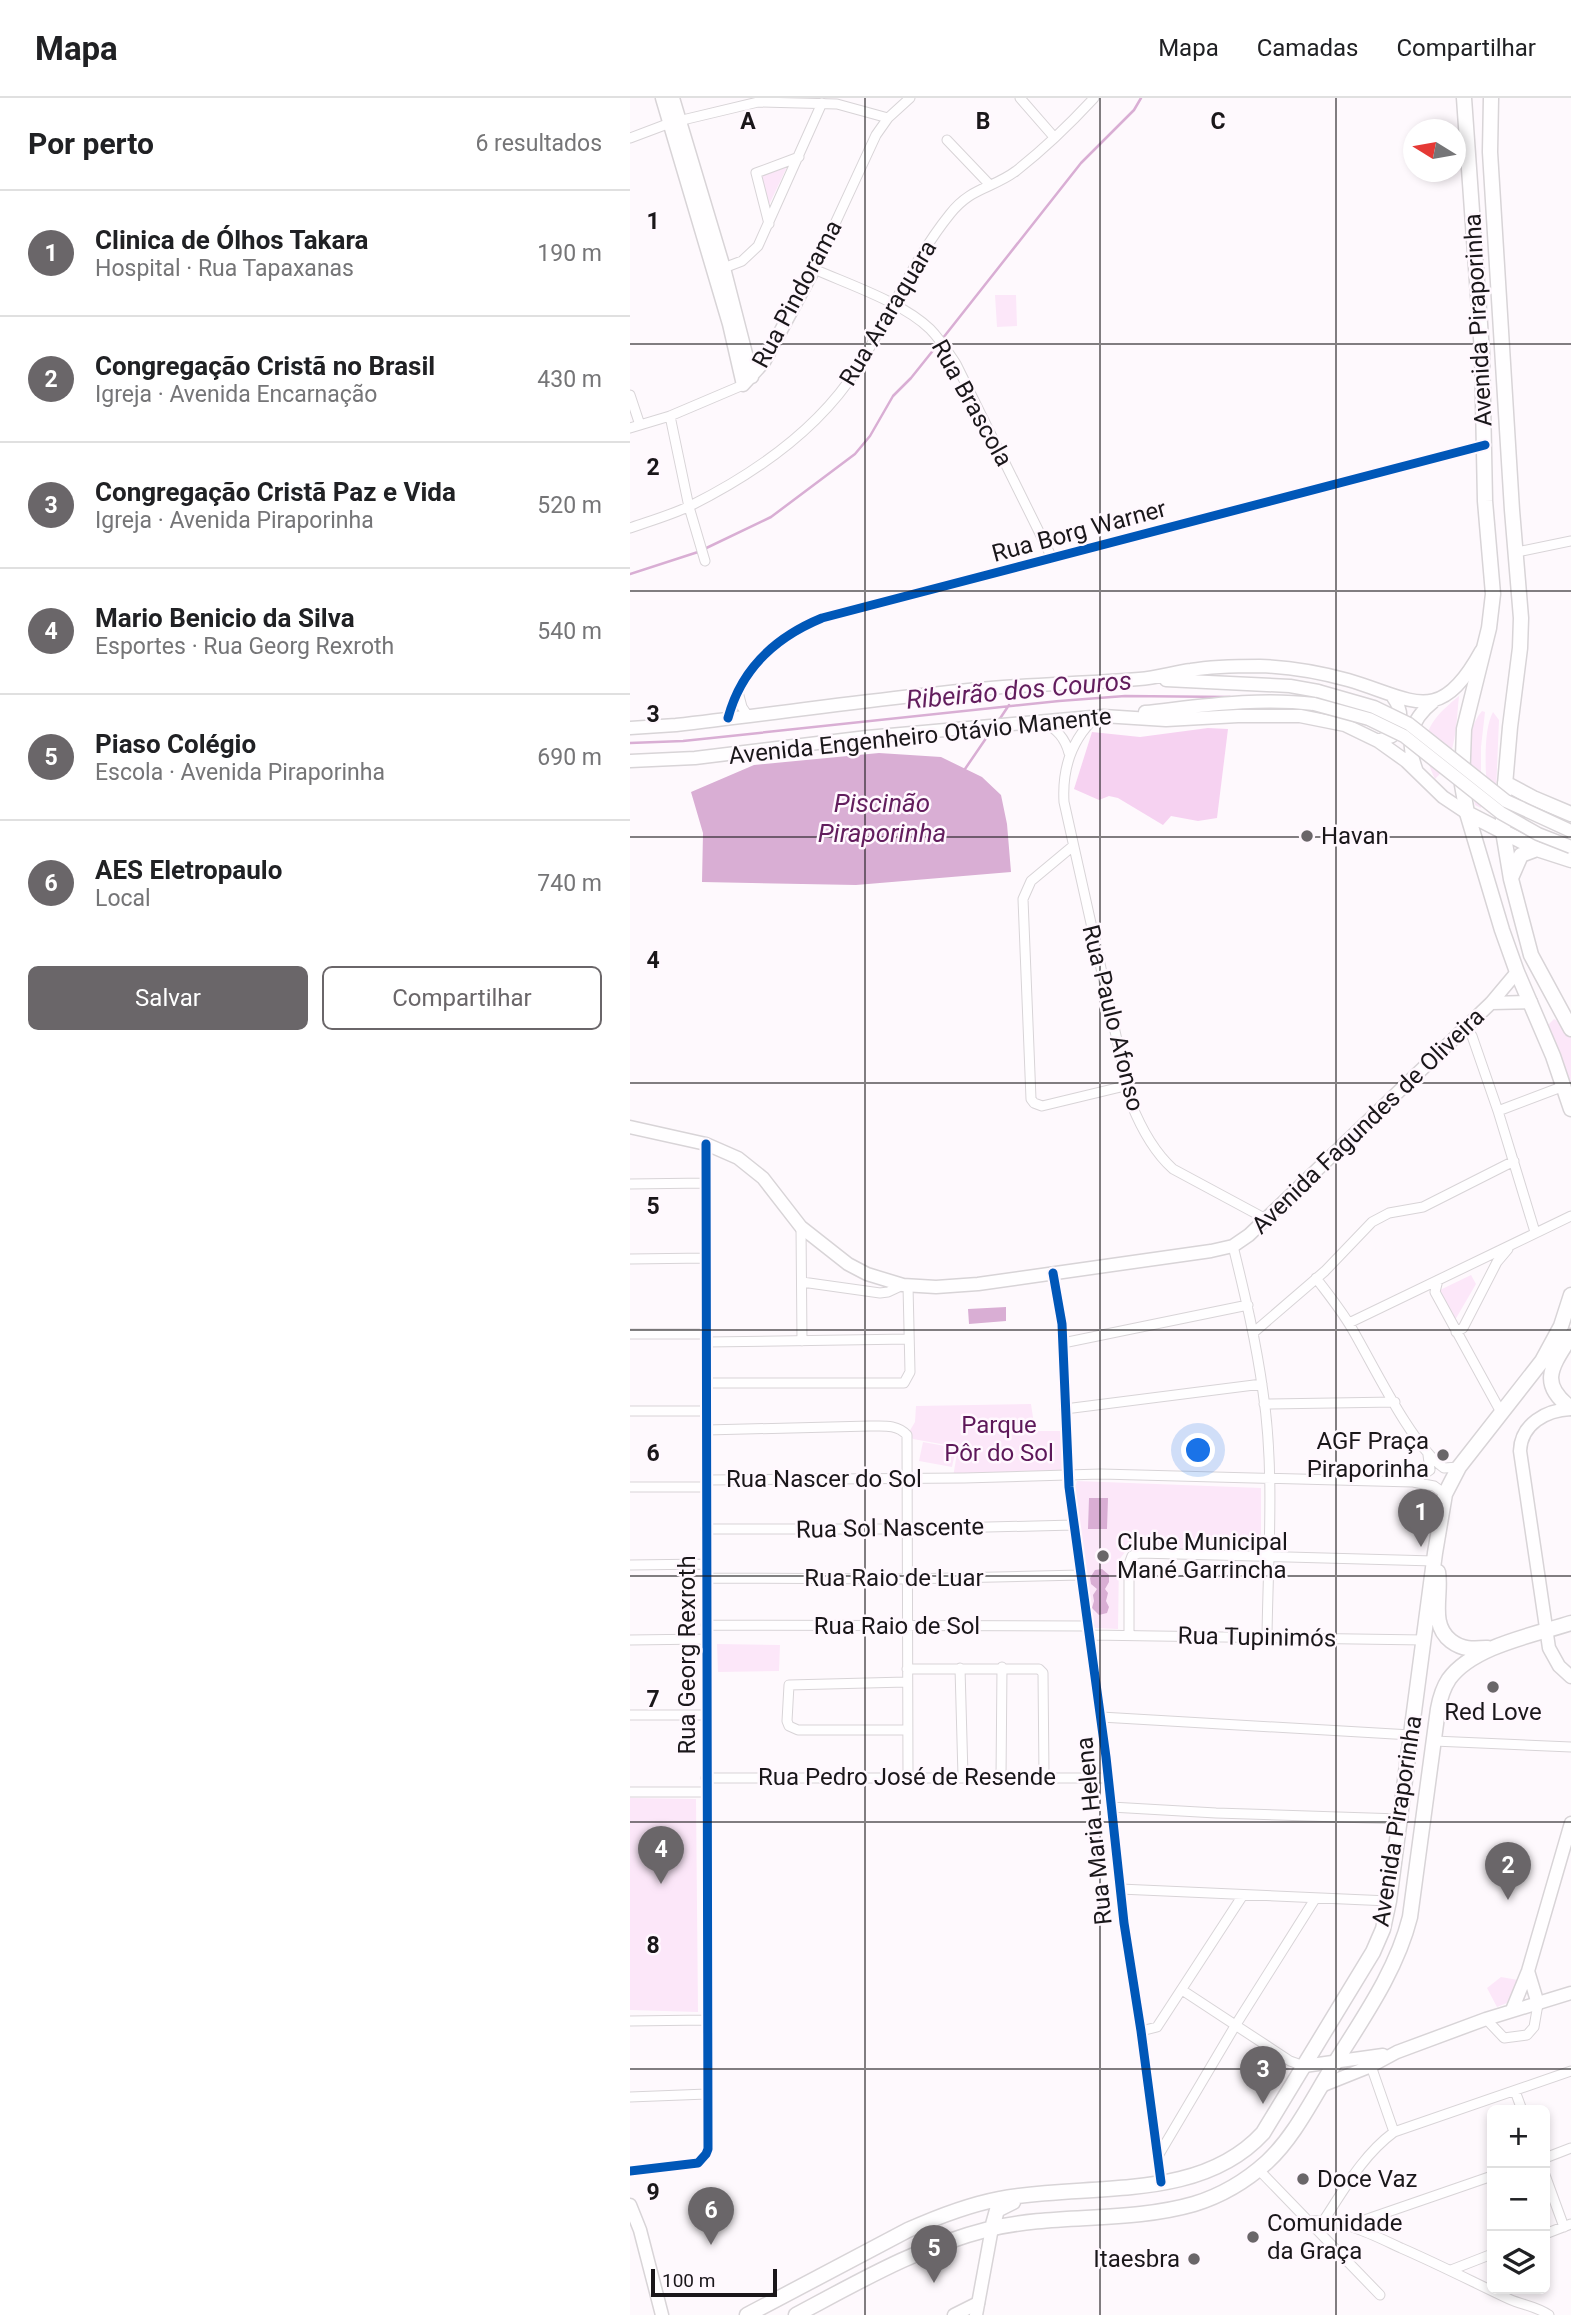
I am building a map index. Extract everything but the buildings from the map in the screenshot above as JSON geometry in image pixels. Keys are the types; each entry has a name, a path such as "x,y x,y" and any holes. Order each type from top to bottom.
{"main road":[{"path":"662,98 674,122 719,270 748,381"},
{"path":"673,98 674,122"},
{"name":"Avenida Piraporinha","path":"1464,98 1482,352 1485,501 1493,594 1485,645 1463,740 1462,785 1467,813 1517,972 1571,1109"},
{"name":"Avenida Piraporinha","path":"1491,98 1490,152 1521,618 1503,831 1511,879 1531,955 1571,1029"},
{"name":"Rua Pindorama","path":"748,381 776,343 814,269"},
{"path":"1416,771 1409,745 1412,728 1423,710 1457,685 1485,645"},
{"name":"Avenida Engenheiro Otávio Manente","path":"630,728 663,727 986,689 1141,679 1201,668 1283,667 1333,676 1415,702 1436,700"},
{"path":"1141,679 1290,686 1374,707 1419,731 1485,787 1506,801 1571,831"},
{"path":"1378,741 1388,739 1398,727 1401,711 1394,697"},
{"path":"1113,715 1241,702 1298,702 1340,710 1369,719 1415,743 1480,799 1501,813 1538,834 1571,846"},
{"name":"Avenida Engenheiro Otávio Manente","path":"630,761 695,758 867,737 1113,715 1166,720 1300,716 1345,725 1378,741 1467,813"},
{"path":"1505,783 1569,813"},
{"path":"1467,813 1544,851 1571,860"},
{"path":"1544,851 1549,831 1556,819 1569,813"},
{"path":"1511,879 1521,855 1544,851"},
{"name":"Avenida Fagundes de Oliveira","path":"630,1127 723,1150 752,1168 776,1193 801,1227 848,1264 867,1274 906,1285 957,1286 1233,1246 1266,1219 1491,1003 1517,972"},
{"name":"Avenida Fagundes de Oliveira","path":"1491,1003 1531,1002"},
{"name":"Avenida Piraporinha","path":"747,2315 932,2220 1000,2198 1161,2182 1200,2175 1222,2165 1247,2148 1268,2126 1373,1952 1383,1929 1434,1561 1446,1494 1458,1467 1502,1414 1551,1346 1571,1295"},
{"path":"1571,1336 1550,1378 1555,1392 1571,1409"},
{"path":"1571,1409 1554,1410 1542,1416 1527,1430 1520,1443 1545,1631 1551,1654 1571,1677"},
{"path":"1434,1561 1440,1583 1438,1616 1443,1634 1463,1648 1497,1646"},
{"name":"Avenida Piraporinha","path":"796,2315 913,2253 992,2228 1177,2208 1218,2195 1258,2169 1284,2142 1335,2063 1401,1950 1415,1884 1437,1709 1447,1682 1462,1666 1497,1646 1571,1623"},
{"path":"1512,2010 1528,1971 1571,1823"},
{"path":"1389,1901 1415,1884"},
{"path":"1528,1971 1538,2004"},
{"path":"1321,2085 1371,2066 1397,2052 1486,2019 1571,1993"},
{"path":"1304,2066 1397,2052"},
{"path":"954,2315 977,2309 994,2214 1000,2207 1037,2195"},
{"path":"630,2205 662,2315"}],"street":[{"name":"Rua Pindorama","path":"814,269 866,155 888,118 910,98"},
{"path":"1020,98 1054,137"},
{"name":"Rua Araraquara","path":"630,528 689,507 751,470 800,435 836,398 857,370 932,237 949,214 963,199 1014,172 1094,98"},
{"path":"630,138 674,122 760,100 822,103 839,101 888,118"},
{"path":"719,270 751,255 769,224 822,103"},
{"path":"947,140 989,184"},
{"path":"769,224 756,173 799,156"},
{"name":"Rua Brascola","path":"814,269 893,305 918,319 936,335 956,364 1052,558"},
{"name":"Rua Pindorama","path":"635,427 748,381"},
{"path":"630,395 635,427"},
{"path":"670,415 689,507 704,559"},
{"name":"Rua Borg Warner","path":"728,719 738,690 755,663 792,633 822,618 1485,445"},
{"path":"1517,552 1571,541"},
{"path":"738,690 741,707 748,716"},
{"name":"Rua Paulo Afonso","path":"1096,717 1069,753 1064,794 1125,1086 1139,1122 1162,1159 1187,1177 1266,1219"},
{"path":"1043,722 1057,731 1069,753"},
{"path":"1073,846 1031,881 1023,899 1031,1099 1042,1106 1125,1086"},
{"path":"1466,1026 1498,1111 1535,1232"},
{"path":"1498,1111 1564,1086"},
{"name":"Rua Georg Rexroth","path":"630,2171 698,2163 708,2148 706,1144"},
{"path":"1253,1333 1380,1217 1423,1206 1514,1161"},
{"path":"630,1184 706,1183"},
{"path":"1349,1323 1571,1216"},
{"path":"801,1227 802,1341"},
{"path":"1456,1332 1463,1328 1490,1275 1511,1245"},
{"path":"1233,1246 1248,1305 1264,1404 1269,1478 1267,1637"},
{"path":"630,1259 706,1258"},
{"path":"1475,1262 1490,1275"},
{"name":"Rua Maria Helena","path":"1053,1273 1063,1343 1068,1475 1101,1717 1119,1889 1161,2182"},
{"path":"1316,1278 1349,1323 1427,1451 1444,1468 1458,1467"},
{"path":"1435,1293 1438,1280"},
{"path":"706,1383 907,1381 910,1372 906,1285 880,1293 802,1283"},
{"path":"1423,1288 1435,1293 1502,1414"},
{"path":"1063,1343 1248,1305"},
{"path":"630,1334 802,1341 909,1339"},
{"path":"1065,1409 1262,1384"},
{"path":"1264,1404 1395,1402"},
{"path":"630,1411 706,1411"},
{"path":"706,1430 893,1426 907,1435 908,1776"},
{"path":"1413,1482 1430,1470 1427,1451"},
{"name":"Rua Nascer do Sol","path":"630,1487 1101,1474 1413,1482 1434,1486 1446,1494"},
{"name":"Rua Sol Nascente","path":"706,1529 907,1529 1074,1525"},
{"path":"1129,1635 1129,1564 1134,1554 1434,1561"},
{"path":"630,1564 706,1564"},
{"name":"Rua Raio de Luar","path":"706,1578 906,1579 1081,1575"},
{"name":"Rua Raio de Sol","path":"706,1625 1089,1630"},
{"name":"Rua Tupinimós","path":"1089,1630 1129,1635 1424,1640"},
{"path":"630,1640 706,1639"},
{"path":"907,1669 1002,1667 1036,1668 1043,1673 1044,1776"},
{"path":"1001,1777 1002,1667"},
{"path":"960,1668 963,1776"},
{"path":"906,1682 789,1685 787,1721 789,1726 797,1730 906,1730"},
{"path":"630,1716 706,1715"},
{"path":"1101,1717 1411,1735"},
{"path":"1434,1741 1571,1747"},
{"name":"Rua Pedro José de Resende","path":"706,1778 1108,1778"},
{"path":"630,1792 706,1792"},
{"path":"1111,1807 1400,1819"},
{"path":"1119,1889 1389,1901"},
{"path":"1141,2031 1157,2027 1243,1895"},
{"path":"1158,2155 1315,1899"},
{"path":"1182,1990 1290,2061 1304,2066"},
{"path":"1486,2019 1504,2038 1527,2035 1534,2027 1538,2004"},
{"path":"630,2021 706,2020"},
{"path":"1371,2066 1394,2132"},
{"path":"1324,2220 1360,2164 1376,2146 1394,2132 1571,2071"},
{"path":"1515,2091 1519,2105"},
{"path":"630,2097 707,2094"},
{"path":"1550,2156 1571,2148"},
{"path":"1258,2169 1380,2295"},
{"path":"1350,2225 1487,2178"},
{"path":"1550,2186 1568,2226 1550,2232"},
{"path":"1310,2221 1324,2220 1350,2225 1451,2270 1512,2301 1535,2307 1549,2315"},
{"path":"1451,2270 1487,2256"}],"green space":[{"path":"787,167 769,205 760,174"},
{"path":"995,295 1016,295 1017,326 997,327"},
{"path":"1459,696 1451,751 1448,761 1435,779 1426,753 1428,732 1439,714"},
{"path":"1482,711 1485,712 1481,747 1481,808 1475,805 1469,744 1475,721"},
{"path":"1493,712 1499,720 1495,816 1488,812 1486,760 1487,733"},
{"path":"1554,1019 1566,1025 1571,1034 1571,1094 1547,1026"},
{"path":"1471,1275 1476,1284 1455,1320 1440,1290"},
{"name":"Parque Pôr do Sol","path":"1031,1404 1035,1431 1062,1431 1063,1471 953,1477 958,1447 913,1439 909,1432 915,1422 916,1406"},
{"path":"923,1442 956,1448 952,1467 919,1461"},
{"name":"Clube Municipal Mané Garrincha","path":"1077,1481 1261,1488 1261,1552 1135,1549 1125,1552 1119,1560 1118,1629 1094,1628 1074,1489"},
{"path":"717,1644 780,1645 779,1671 718,1672"},
{"path":"630,1798 696,1799 698,2012 630,2010"},
{"path":"1501,1977 1518,1980 1507,2003 1497,2007 1487,1988"}],"shaded area":[{"path":"1208,728 1228,729 1217,818 1198,821 1171,816 1163,825 1118,798 1109,796 1099,800 1074,789 1092,732 1140,737"}],"water":[{"name":"Piscinão Piraporinha","path":"879,753 941,757 982,777 1001,795 1007,824 1011,872 856,885 702,882 703,833 691,792 754,765"},
{"path":"1006,1307 1006,1321 969,1324 968,1309"},
{"path":"1089,1498 1108,1498 1107,1529 1088,1529"},
{"path":"1102,1569 1109,1575 1105,1589 1109,1607 1107,1613 1099,1615 1092,1608 1093,1595 1097,1589 1091,1584 1090,1578 1095,1570"}],"waterway":[{"path":"943,338 1081,163 1134,110 1141,98"},
{"path":"630,574 698,552 771,517 855,454 870,436 893,396 939,343"},
{"name":"Ribeirão dos Couros","path":"630,743 683,741 1059,701 1125,696 1230,697"},
{"name":"Ribeirão dos Couros","path":"1337,704 1361,711"},
{"path":"999,720 1009,705"},
{"path":"965,769 991,731"}],"cycle path":[{"path":"728,718 742,684 763,657 790,635 822,618 1485,445"},
{"path":"630,2171 698,2163 708,2149 706,1144"},
{"path":"1053,1273 1062,1324 1069,1487 1106,1757 1124,1923 1161,2182"}],"place":[{"name":"Havan","path":"1307,836"},
{"name":"AGF Praça Piraporinha","path":"1443,1455"},
{"name":"Clinica de Ólhos Takara","path":"1421,1547"},
{"name":"Clube Municipal Mané Garrincha","path":"1103,1556"},
{"name":"Red Love","path":"1493,1687"},
{"name":"Mario Benicio da Silva","path":"661,1884"},
{"name":"Congregação Cristã no Brasil","path":"1508,1900"},
{"name":"Congregação Cristã Paz e Vida","path":"1263,2104"},
{"name":"Doce Vaz","path":"1303,2179"},
{"name":"Comunidade da Graça","path":"1253,2237"},
{"name":"AES Eletropaulo","path":"711,2245"},
{"name":"Itaesbra","path":"1194,2259"},
{"name":"Piaso Colégio","path":"934,2283"}]}
